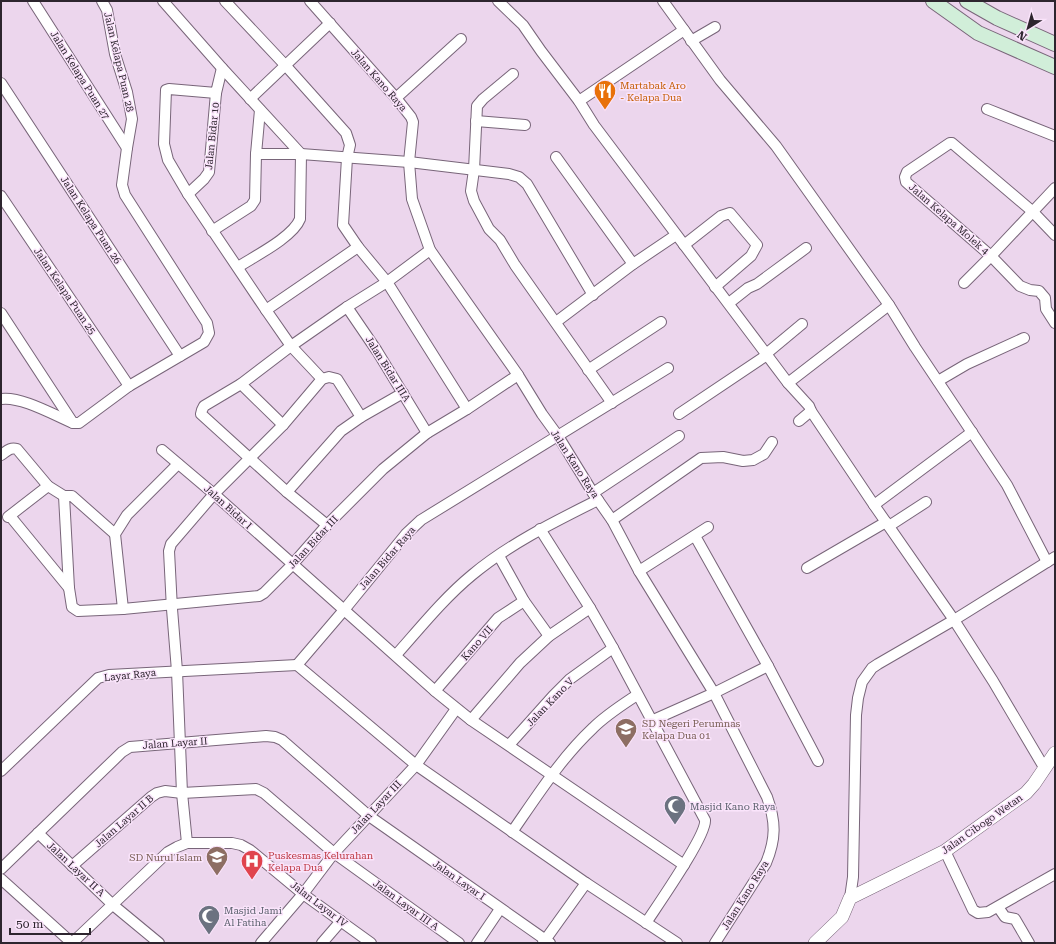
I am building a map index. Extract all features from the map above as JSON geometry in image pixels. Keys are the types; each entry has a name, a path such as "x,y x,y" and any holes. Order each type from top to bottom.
{"main road":[{"path":"933,1 978,33 1055,67"},
{"path":"967,1 997,18 1055,44"}],"street":[{"name":"Jalan Kelapa Puan 27","path":"33,1 127,148"},
{"name":"Jalan Kelapa Puan 28","path":"73,423 79,423 129,386 204,342 209,333 207,323 125,195 122,184 132,120 127,92 115,54 107,10 102,1"},
{"path":"163,1 301,154 300,219 298,224 284,237 238,267"},
{"path":"225,1 286,66 346,134 350,145 347,158 343,225 358,247 387,282 467,408"},
{"name":"Jalan Kano Raya","path":"310,1 411,117 413,122 409,162 412,199 430,250 518,375 595,496 612,520 639,571 714,694 767,797 773,814 774,824 774,838 771,851 766,863 717,942"},
{"path":"498,1 523,25 579,101 594,125 715,287 729,303 788,383 809,406 874,505 954,620 1045,769"},
{"path":"663,1 720,80 776,146 889,305 1007,485 1051,559 954,620 878,664 868,673 862,682 856,715 853,877 850,898 842,918 815,943"},
{"path":"250,99 330,24"},
{"path":"692,41 714,27"},
{"path":"579,101 684,30"},
{"path":"396,98 462,39"},
{"name":"Jalan Bidar 10","path":"188,194 204,179 209,172 216,93 222,68"},
{"path":"513,74 479,102 477,106 474,170 471,191 474,201 489,229 500,240 515,265 612,403"},
{"name":"Jalan Kelapa Puan 26","path":"1,84 180,356"},
{"path":"216,93 169,89 166,91 164,144 166,155 188,194 212,231 291,346 322,379"},
{"path":"987,109 1055,136"},
{"path":"212,231 253,204 255,196 256,154 260,110"},
{"path":"476,121 525,125"},
{"name":"Jalan Kelapa Molek 4","path":"1032,211 955,145 950,143 907,172 905,177 906,182 991,256 1020,286 1030,290 1039,291 1045,298 1046,309 1055,323"},
{"path":"256,154 301,154 409,162 519,176 527,184 593,295"},
{"path":"556,157 633,264"},
{"path":"964,283 1055,188"},
{"name":"Jalan Kelapa Puan 25","path":"1,196 129,386"},
{"path":"1032,211 1055,235"},
{"path":"684,245 721,216 730,213 757,245 750,256 715,287"},
{"path":"556,322 633,264 676,235"},
{"path":"266,310 358,247"},
{"path":"729,303 806,248"},
{"path":"327,525 287,492 201,414 202,410 204,406 241,384 347,306 387,282 430,250"},
{"path":"788,383 889,305"},
{"name":"Jalan Bidar IIIA","path":"347,306 427,433"},
{"path":"1,313 73,423"},
{"path":"588,370 662,322"},
{"path":"679,414 767,355 802,324"},
{"path":"938,381 967,364 1024,338"},
{"name":"Jalan Bidar Raya","path":"297,665 413,527 668,368"},
{"name":"Jalan Bidar III","path":"69,588 72,607 78,611 123,610 171,604 254,598 259,596 264,593 292,565 327,525 383,470 427,433 518,375"},
{"path":"187,843 182,793 177,671 171,604 169,551 171,544 214,494 283,425 322,379 329,377 337,379 361,417"},
{"path":"241,384 283,425"},
{"path":"287,492 341,431 361,417 403,393"},
{"path":"1,399 7,398 20,400 73,423"},
{"path":"799,421 811,411"},
{"path":"874,505 972,432"},
{"path":"396,655 452,593 472,574 540,529 595,496 679,436"},
{"path":"612,520 701,458 718,457 743,461 753,460 764,454 772,442"},
{"path":"1,455 9,449 17,449 48,486 64,496 72,496 115,534"},
{"name":"Jalan Bidar I","path":"162,450 214,494 292,565 456,709 684,865"},
{"path":"123,610 115,534 127,515 178,464"},
{"path":"48,486 9,516 69,588"},
{"path":"64,496 69,588"},
{"path":"807,568 926,502"},
{"path":"639,571 708,527"},
{"path":"540,529 590,608 613,648 705,820 704,830 684,865 646,923"},
{"path":"695,536 768,666 818,761"},
{"path":"498,556 524,601 550,636"},
{"name":"Kano VII","path":"435,691 498,618 524,601"},
{"path":"471,720 520,663 550,636 590,608"},
{"name":"Jalan Kano V","path":"509,746 553,696 570,680 613,648"},
{"path":"297,665 416,765 586,883 677,943"},
{"name":"Layar Raya","path":"1,771 98,678 109,675 297,665"},
{"path":"651,721 714,694 768,666"},
{"path":"512,832 551,774 593,728 603,719 637,695"},
{"name":"Jalan Layar III","path":"261,943 303,894 334,853 416,765 456,709"},
{"name":"Jalan Layar II","path":"1,869 122,752 130,747 266,736 275,737 282,740 369,816"},
{"name":"Jalan Cibogo Wetan","path":"850,898 945,851 1026,793 1045,769 1055,753"},
{"name":"Jalan Layar II B","path":"72,866 151,797 157,793 165,791 182,793 260,790 334,853"},
{"name":"Jalan Layar I","path":"369,816 546,942"},
{"name":"Jalan Layar II A","path":"38,833 114,905 159,943"},
{"name":"Jalan Layar IV","path":"72,943 114,905 168,852 187,843 241,844 303,894 371,943"},
{"path":"945,851 973,910 978,914 983,914 1055,874"},
{"name":"Jalan Layar III A","path":"334,853 459,943"},
{"path":"1,879 72,943"},
{"path":"546,942 586,883"},
{"path":"998,906 1005,917 1015,919 1029,943"},
{"path":"477,943 500,909"},
{"path":"322,943 341,921"}],"place":[{"name":"Martabak Aro - Kelapa Dua","path":"605,110"},
{"name":"SD Negeri Perumnas Kelapa Dua 01","path":"626,748"},
{"name":"Masjid Kano Raya","path":"675,826"},
{"name":"SD Nurul Islam","path":"217,876"},
{"name":"Puskesmas Kelurahan Kelapa Dua","path":"252,880"},
{"name":"Masjid Jami Al Fatiha","path":"209,936"}]}
